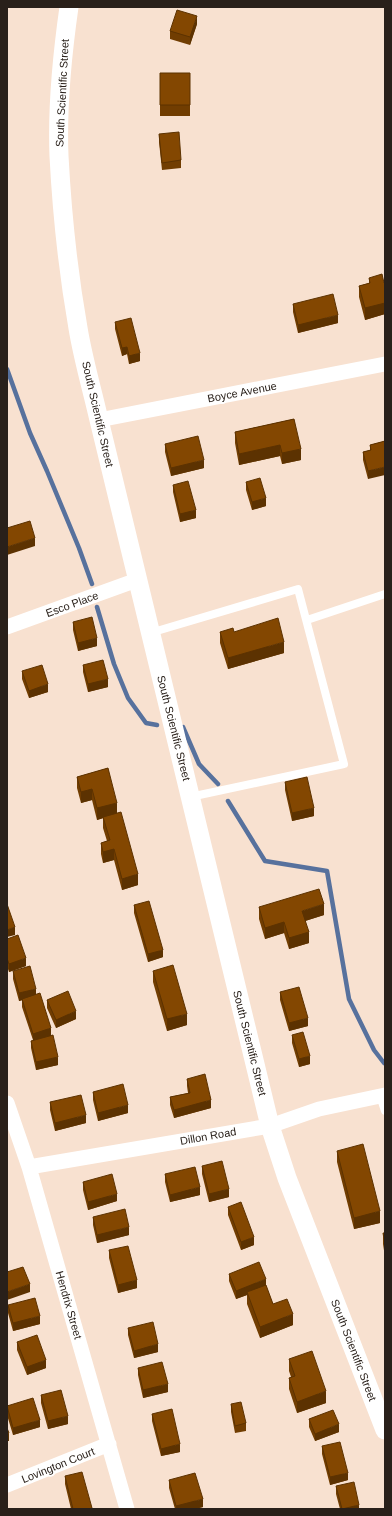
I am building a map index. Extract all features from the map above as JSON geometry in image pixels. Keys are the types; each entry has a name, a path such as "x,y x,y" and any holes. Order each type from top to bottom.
{"street":[{"name":"South Scientific Street","path":"69,7 62,59 59,155 67,240 78,328 150,633 270,1126 287,1178 385,1430"},
{"name":"Boyce Avenue","path":"99,420 385,364"},
{"name":"Esco Place","path":"7,627 138,580"},
{"name":"Dillon Road","path":"29,1167 270,1126 319,1109 383,1095"},
{"name":"Hendrix Street","path":"7,1103 29,1167 127,1509"},
{"name":"Lovington Court","path":"7,1485 109,1444"}],"lane":[{"path":"150,633 298,589 344,764 190,797"},
{"path":"307,620 385,594"},
{"path":"383,1095 385,1110"}],"building":[{"path":"177,10 197,16 190,37 170,31"},
{"path":"160,73 190,73 190,105 160,105"},
{"path":"179,132 181,160 162,163 159,134"},
{"path":"382,274 385,283 385,303 365,308 359,286 370,283 369,278"},
{"path":"333,294 338,315 298,325 293,304"},
{"path":"131,318 140,353 129,356 127,347 122,348 115,322"},
{"path":"294,419 301,449 282,453 280,445 239,454 235,432"},
{"path":"198,436 204,460 171,468 165,444"},
{"path":"385,441 385,467 368,471 363,452 371,450 370,445"},
{"path":"260,478 266,498 252,502 246,482"},
{"path":"188,481 196,510 180,514 173,485"},
{"path":"30,521 35,538 7,547 7,528"},
{"path":"92,617 97,638 78,643 73,622"},
{"path":"278,618 284,642 228,658 220,632 233,628 234,632"},
{"path":"103,660 108,679 88,684 83,665"},
{"path":"42,665 48,684 29,691 22,671"},
{"path":"108,768 117,803 97,808 92,789 81,792 77,777"},
{"path":"307,777 314,808 292,813 285,782"},
{"path":"121,812 138,874 122,879 114,849 103,852 101,843 110,840 103,817"},
{"path":"319,889 324,904 302,911 309,932 289,938 284,922 265,928 259,907"},
{"path":"149,901 163,950 148,954 134,905"},
{"path":"7,904 15,927 7,930"},
{"path":"18,935 26,958 9,964 7,958 7,939"},
{"path":"173,965 187,1014 167,1019 153,971"},
{"path":"30,966 36,989 19,993 13,971"},
{"path":"299,987 308,1018 289,1023 280,992"},
{"path":"68,991 76,1011 56,1020 47,1000"},
{"path":"40,993 51,1028 33,1034 22,999"},
{"path":"303,1032 310,1056 299,1059 292,1035"},
{"path":"53,1035 58,1057 36,1062 31,1041"},
{"path":"205,1074 211,1100 174,1110 170,1097 190,1093 187,1079"},
{"path":"123,1084 128,1105 98,1113 93,1092"},
{"path":"81,1095 86,1115 55,1123 50,1102"},
{"path":"363,1144 380,1211 354,1218 337,1151"},
{"path":"222,1161 229,1189 209,1194 202,1166"},
{"path":"195,1167 200,1187 170,1195 165,1174"},
{"path":"112,1174 117,1194 88,1202 83,1182"},
{"path":"241,1202 254,1237 241,1242 228,1207"},
{"path":"125,1209 129,1227 97,1235 93,1217"},
{"path":"383,1233 385,1233 385,1245"},
{"path":"128,1246 137,1280 118,1285 109,1250"},
{"path":"259,1262 266,1279 236,1291 229,1274"},
{"path":"23,1267 30,1284 7,1292 7,1272"},
{"path":"266,1285 273,1304 287,1299 293,1314 260,1327 247,1292"},
{"path":"35,1298 40,1316 13,1323 8,1305"},
{"path":"153,1322 158,1344 134,1351 128,1328"},
{"path":"37,1335 46,1360 27,1367 17,1342"},
{"path":"312,1351 326,1391 297,1402 289,1378 295,1376 289,1359"},
{"path":"162,1362 168,1384 143,1390 138,1368"},
{"path":"61,1390 68,1416 48,1421 41,1395"},
{"path":"33,1398 40,1420 13,1428 7,1406"},
{"path":"241,1402 246,1423 235,1426 231,1404"},
{"path":"172,1409 180,1444 161,1449 152,1414"},
{"path":"333,1410 339,1424 315,1434 309,1419"},
{"path":"340,1442 348,1473 330,1477 322,1446"},
{"path":"82,1472 92,1508 73,1509 65,1476"},
{"path":"195,1473 203,1499 176,1506 169,1480"},
{"path":"354,1482 359,1505 342,1509 336,1486"}],"waterway":[{"path":"7,369 30,433 79,548 92,584"},
{"path":"97,607 114,664 128,698 146,723 157,725"},
{"path":"183,727 199,764 218,784"},
{"path":"228,801 265,861 327,871 349,999 374,1050 384,1063"}]}
